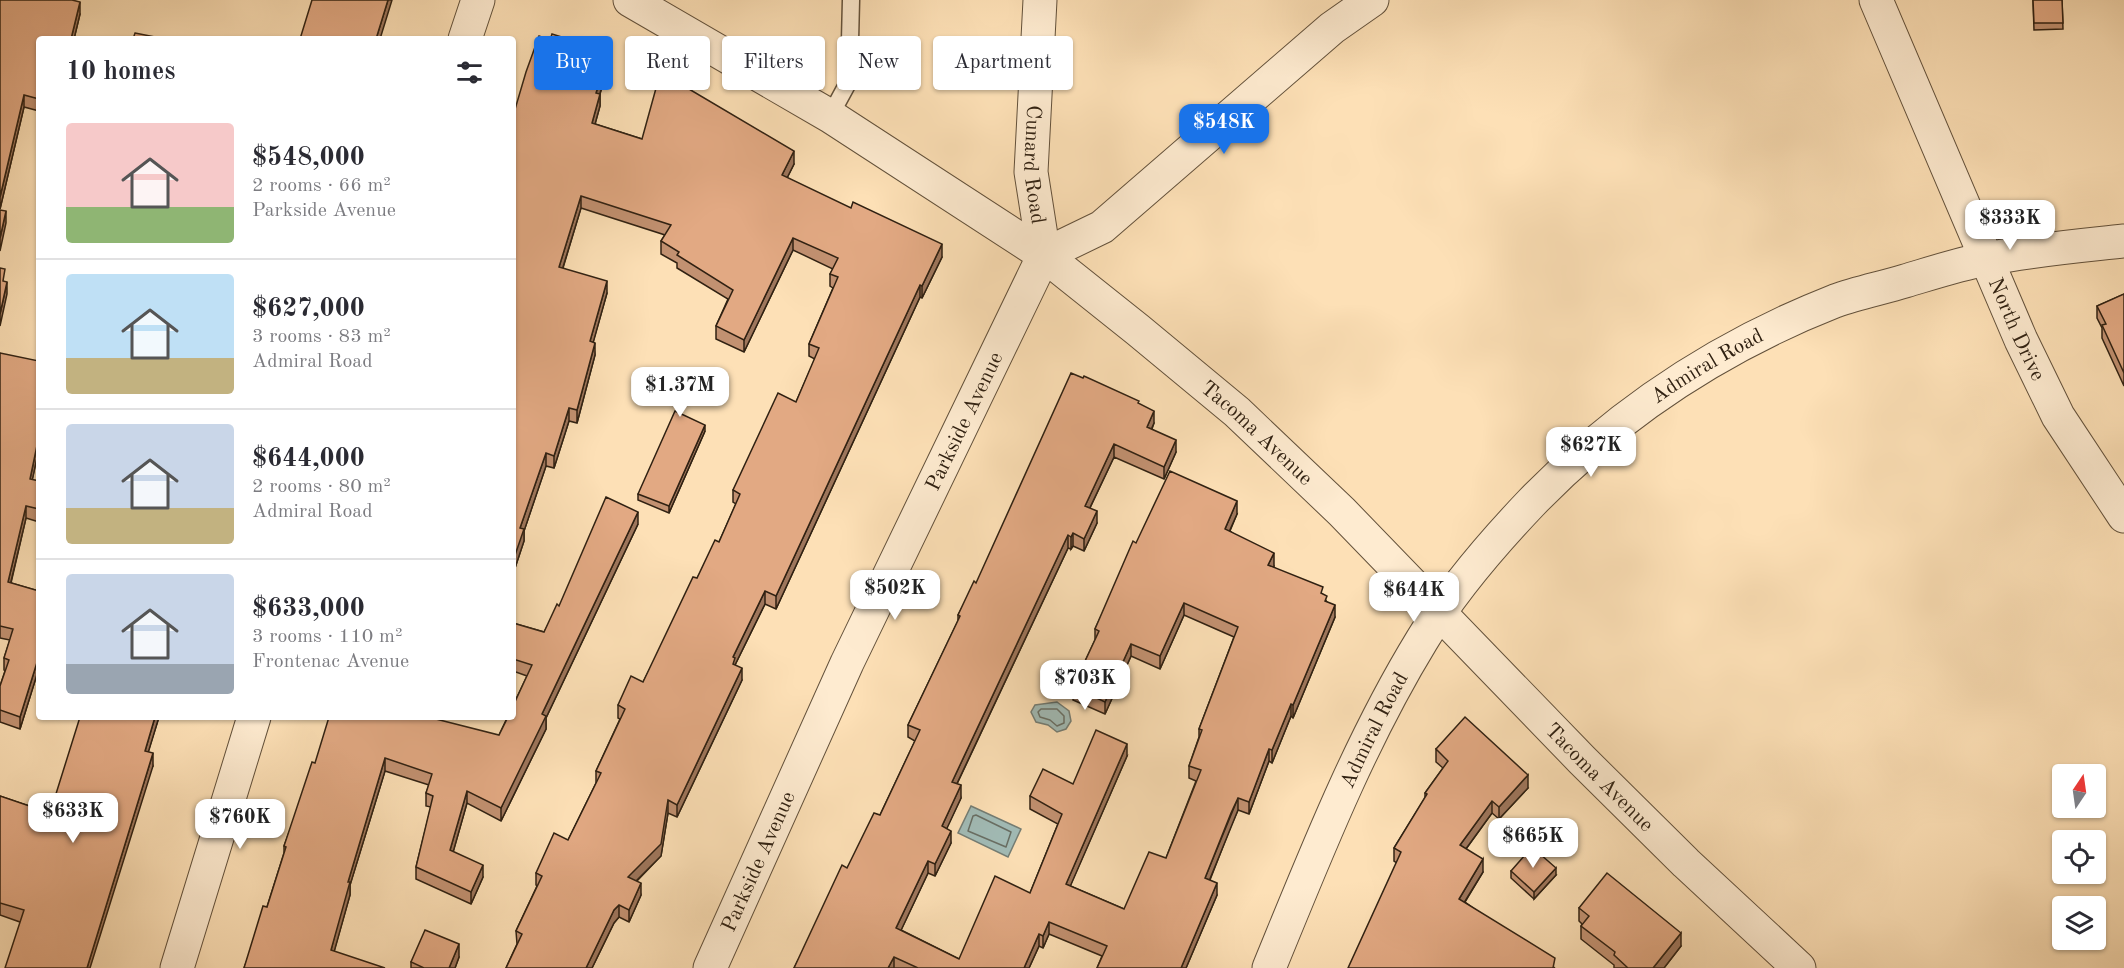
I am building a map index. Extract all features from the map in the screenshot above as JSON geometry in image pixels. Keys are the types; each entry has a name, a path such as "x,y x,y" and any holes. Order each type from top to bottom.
{"street":[{"path":"466,36 478,0"},
{"name":"Tacoma Avenue","path":"630,0 830,116 1044,255 1237,412 1342,512 1782,962"},
{"name":"Cunard Road","path":"1040,0 1031,172 1044,255"},
{"path":"1044,255 1102,228 1332,28 1372,0"},
{"name":"North Drive","path":"1876,0 1986,259 2058,416 2124,516"},
{"name":"Admiral Road","path":"1269,968 1324,836 1379,716 1423,638 1500,536 1573,460 1630,414 1693,371 1764,332 1838,300 1986,259 2124,241"},
{"name":"Parkside Avenue","path":"710,968 847,663 1044,255"},
{"path":"177,968 253,720"}],"lane":[{"path":"830,116 849,81 851,0"}],"water":[{"path":"1057,702 1069,711 1071,721 1066,729 1057,732 1048,725 1036,722 1031,712 1035,705"},
{"path":"971,806 1021,829 1008,857 958,833"}],"building":[{"path":"0,0 80,2 72,36 36,36 36,98 24,95 0,197"},
{"path":"312,0 388,0 377,36 301,36"},
{"path":"2033,0 2062,0 2063,23 2034,23"},
{"path":"135,33 150,36 134,36"},
{"path":"534,50 534,90 597,90 596,93 600,94 592,123 642,139 656,90 691,90 794,151 782,175 851,208 853,202 942,244 922,286 920,285 776,596 765,591 733,657 735,658 733,664 742,668 677,805 668,800 661,844 628,877 641,883 629,910 619,905 614,910 586,968 506,968 522,934 516,931 542,876 536,873 554,833 568,840 601,773 596,771 625,709 618,705 631,676 643,682 693,577 697,578 715,540 719,542 740,494 733,490 778,393 796,402 819,348 809,344 838,277 830,274 838,258 793,238 744,340 716,326 733,290 677,255 679,252 661,241 671,225 581,196 559,267 607,281 590,341 595,343 577,410 569,408 554,456 546,453 520,528 524,529 516,552 516,106"},
{"path":"0,210 6,211 0,238"},
{"path":"0,268 5,269 3,281 7,282 0,314"},
{"path":"2124,294 2124,373 2102,325 2106,324 2097,306"},
{"path":"0,353 36,360 36,450 30,479 36,480 36,508 26,506 8,582 36,590 36,666 20,717 0,710 0,686 9,660 4,658 13,629 0,626"},
{"path":"1071,373 1083,378 1084,376 1139,401 1138,403 1154,411 1147,427 1176,440 1164,467 1114,444 1085,506 1097,511 1084,539 1073,533 1071,537 1068,535 952,782 961,785 942,826 951,831 935,864 928,861 896,928 959,959 995,876 1030,893 1062,814 1030,796 1043,769 1073,784 1096,730 1127,744 1066,884 1124,909 1149,852 1166,858 1201,770 1189,766 1202,730 1199,729 1238,627 1184,603 1160,656 1131,644 1105,702 1073,687 1099,631 1095,629 1133,541 1136,543 1170,471 1237,501 1225,529 1274,553 1268,565 1323,587 1321,593 1327,596 1325,601 1335,605 1293,705 1291,704 1272,750 1269,749 1249,802 1238,798 1231,813 1205,878 1217,883 1181,968 1097,968 1107,946 1049,922 1043,936 1039,934 1024,968 918,968 894,957 888,968 794,968 842,865 847,868 874,813 880,815 920,730 908,725 960,616 958,615 974,581 976,583"},
{"path":"675,411 705,425 669,506 638,494"},
{"path":"606,497 638,512 542,714 546,716 501,808 467,791 450,850 483,865 471,892 416,867 433,796 426,793 432,774 385,758 348,882 350,882 331,950 385,968 244,968 263,906 267,907 286,847 284,846 312,762 315,763 328,720 440,720 499,735 506,720 516,720 516,700 532,665 516,660 516,624 544,632 557,604 559,606"},
{"path":"1465,717 1528,775 1499,807 1492,801 1460,845 1483,859 1459,899 1555,958 1553,968 1348,968 1401,852 1394,848 1427,794 1425,793 1448,761 1436,749"},
{"path":"79,720 154,720 145,751 153,753 87,968 5,968 24,910 0,903 0,796 50,813"},
{"path":"1532,847 1556,868 1534,892 1511,871"},
{"path":"1607,873 1681,933 1653,968 1628,968 1614,955 1615,952 1581,926 1589,916 1579,908"},
{"path":"425,930 459,944 449,968 424,968 411,962"}]}
